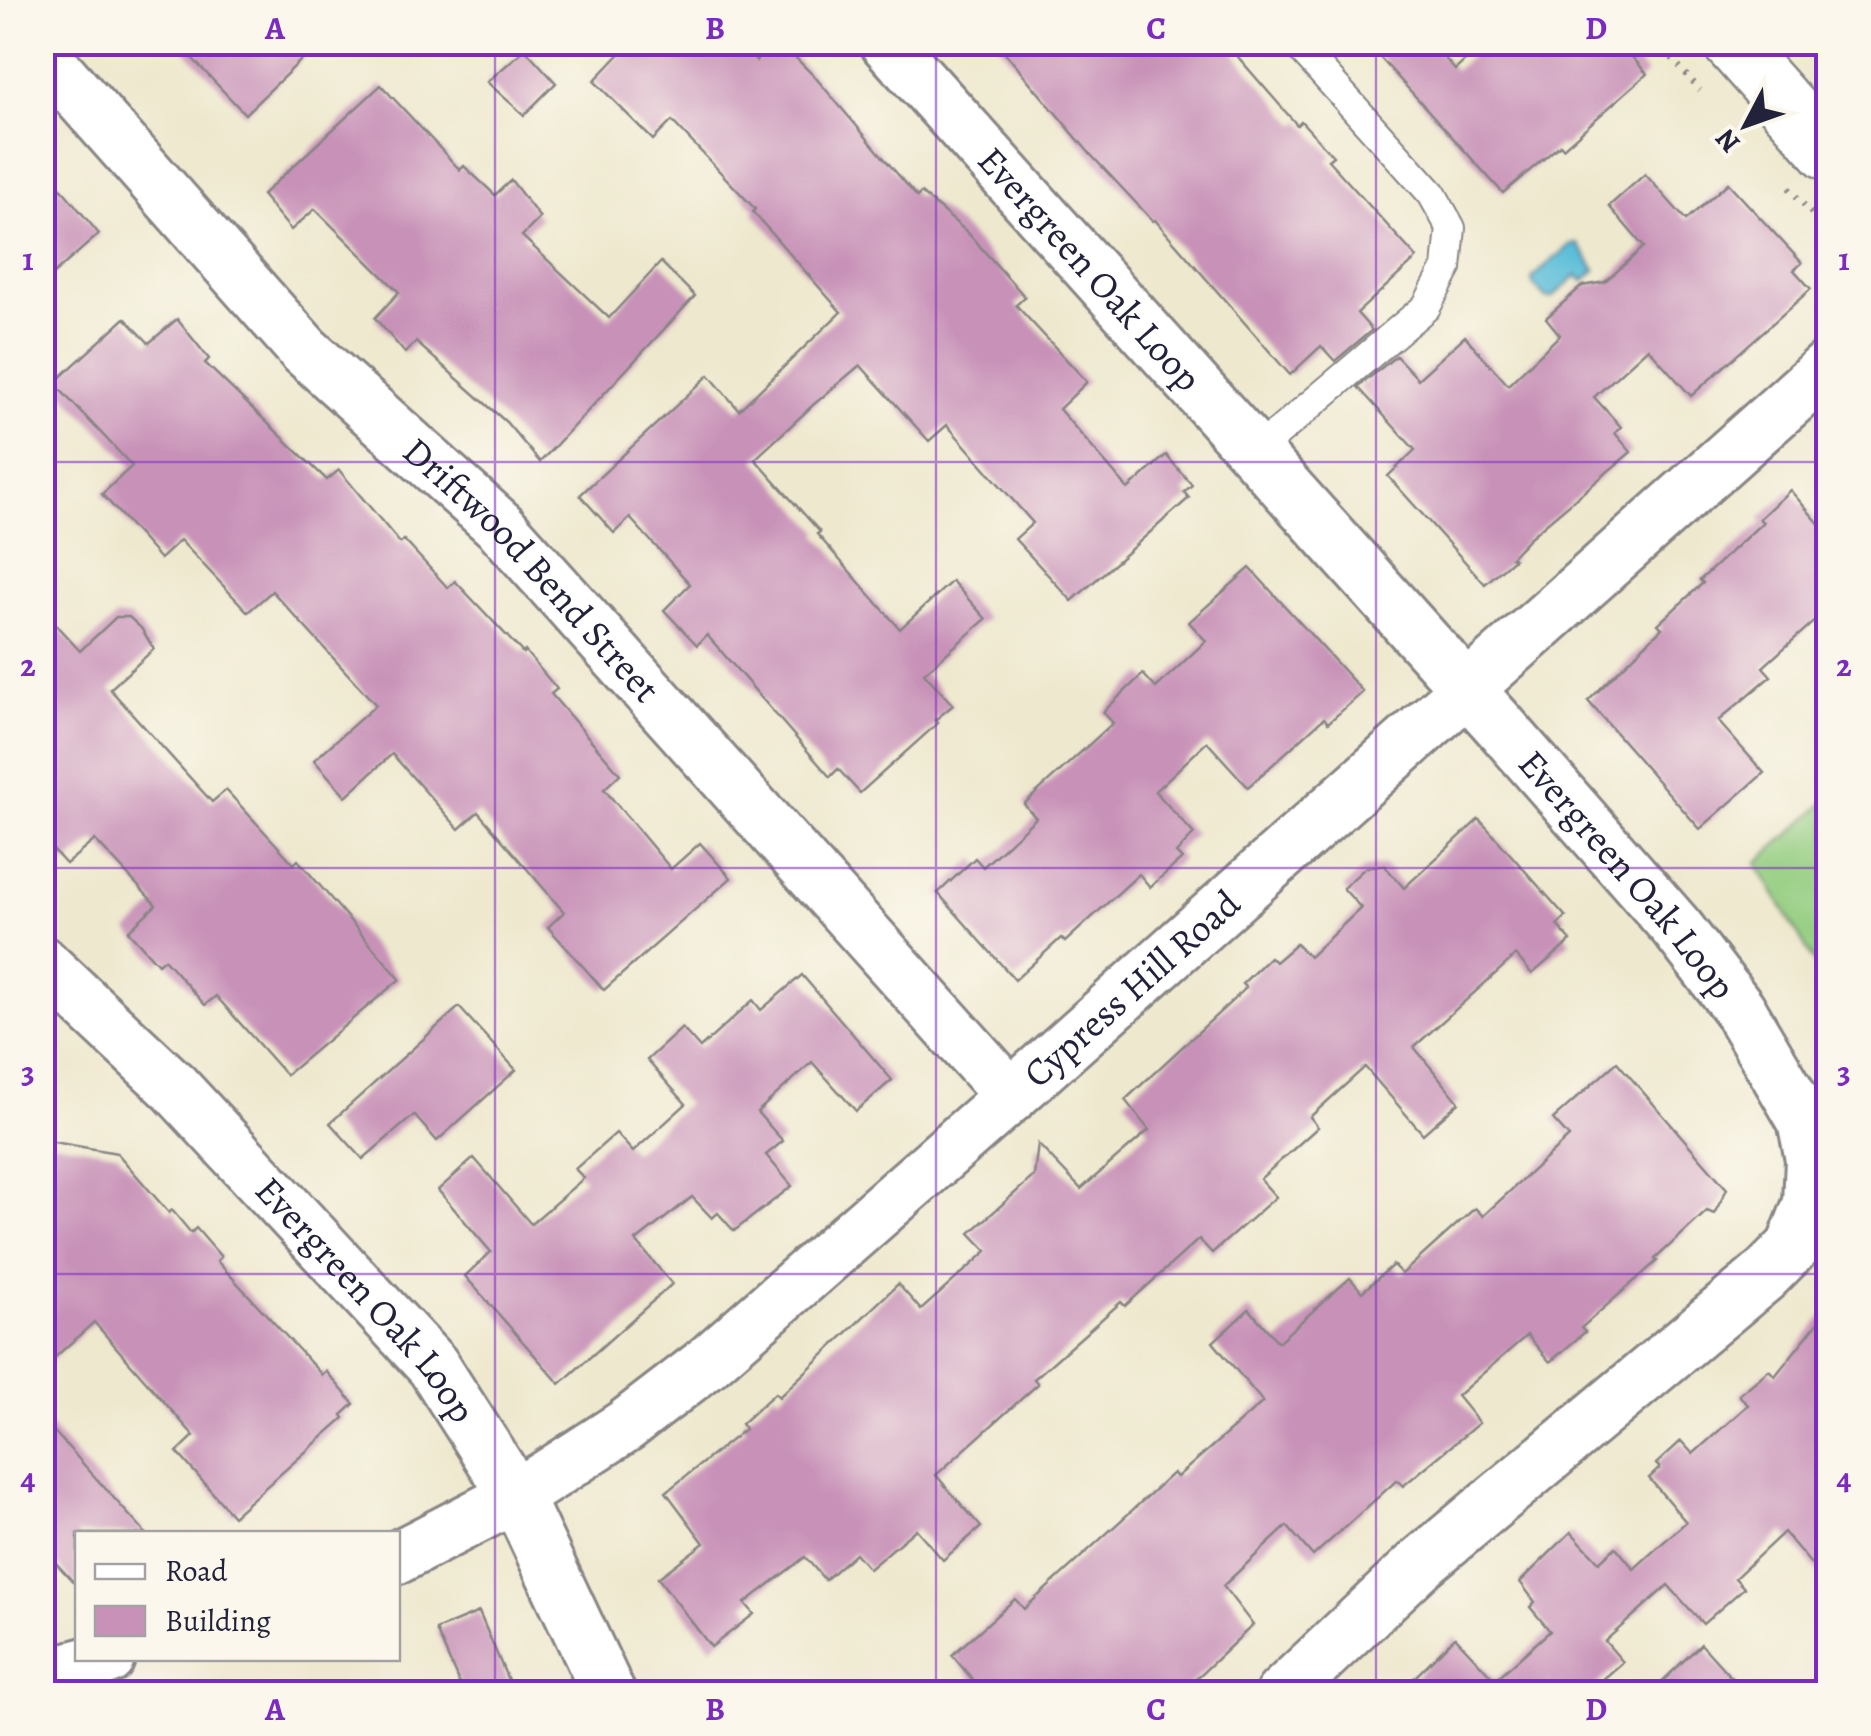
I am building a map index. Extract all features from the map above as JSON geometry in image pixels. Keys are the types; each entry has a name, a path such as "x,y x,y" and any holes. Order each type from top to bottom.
{"street":[{"name":"Evergreen Oak Loop","path":"886,42 1677,928 1738,1009 1804,1120 1812,1159 1810,1203 1792,1248 1763,1277 1421,1563 1282,1694"},
{"path":"1730,42 1828,152"},
{"name":"Driftwood Bend Street","path":"42,54 304,350 501,526 1011,1096"},
{"name":"Cypress Hill Road","path":"400,1556 516,1496 625,1426 703,1366 1828,367"},
{"name":"Evergreen Oak Loop","path":"42,963 174,1088 433,1366 516,1496 609,1694"},
{"path":"42,1676 97,1661"}],"lane":[{"path":"1255,452 1426,306 1447,268 1451,228 1432,194 1295,42"}],"green space":[{"path":"1828,800 1828,986 1757,863"}],"water":[{"path":"1571,244 1578,244 1596,270 1583,281 1577,275 1552,298 1546,298 1532,283 1533,277"}],"building":[{"path":"177,42 320,42 245,114"},
{"path":"631,42 740,42 756,61 775,42 780,42 815,77 917,197 921,193 967,232 1025,297 1016,305 1087,382 1059,409 1128,489 1166,455 1192,485 1184,492 1189,498 1072,601 1015,539 1033,523 947,425 929,441 860,365 813,405 755,459 900,629 952,581 986,619 924,673 953,705 860,793 838,769 830,777 707,635 697,645 664,610 690,584 630,518 614,533 580,495 709,375 739,410 841,312 753,212 755,209 672,121 653,140 594,81"},
{"path":"996,42 1225,42 1297,125 1301,121 1333,156 1328,160 1417,258 1357,313 1372,330 1335,361 1321,346 1290,375 1155,220 1091,155"},
{"path":"1366,42 1431,42 1455,70 1486,42 1619,42 1647,74 1563,148 1560,145 1503,193"},
{"path":"525,49 556,83 524,115 487,82"},
{"path":"381,85 460,170 464,166 495,195 511,180 540,218 522,236 609,318 661,262 695,296 540,462 506,422 416,342 405,353 375,318 399,292 315,209 291,230 262,195"},
{"path":"42,165 99,234 42,284"},
{"path":"1645,174 1686,220 1728,183 1802,263 1794,270 1811,289 1691,396 1648,348 1594,397 1621,427 1615,433 1631,452 1529,538 1511,557 1514,559 1485,584 1388,476 1415,450 1358,387 1396,356 1418,379 1465,336 1508,385 1560,335 1546,318 1582,286 1605,282 1644,247 1609,206"},
{"path":"125,318 149,343 177,319 209,359 205,363 327,480 339,470 400,543 404,540 448,588 455,581 525,651 557,689 551,694 620,774 604,789 671,869 700,843 731,878 604,990 548,927 564,912 478,812 459,829 392,754 346,796 314,760 376,705 272,591 248,612 180,540 160,559 102,494 132,466 54,383"},
{"path":"1790,490 1828,534 1828,609 1763,667 1771,676 1718,721 1764,773 1700,829 1588,701"},
{"path":"1250,568 1363,692 1328,723 1324,718 1248,787 1207,742 1155,791 1194,834 1176,853 1182,859 1150,887 1139,874 1065,942 1061,938 1015,980 938,893 975,858 983,867 1036,818 1024,804 1113,723 1103,712 1143,674 1156,688 1206,641 1189,622"},
{"path":"42,610 80,651 116,617 129,617 141,628 154,649 110,689 212,802 226,790 294,864 298,860 400,979 286,1075 216,996 205,1005 164,959 158,964 128,931 156,905 95,840 66,864 42,838"},
{"path":"1479,819 1566,917 1557,925 1571,941 1532,974 1516,955 1414,1047 1459,1102 1423,1134 1365,1067 1310,1117 1318,1127 1260,1179 1276,1197 1212,1253 1199,1239 1125,1306 1121,1302 1034,1379 1038,1384 936,1475 981,1527 943,1560 916,1529 869,1569 855,1553 825,1580 805,1557 745,1603 754,1614 711,1647 658,1578 704,1543 666,1492 745,1429 741,1424 775,1393 779,1397 898,1284 921,1310 987,1251 970,1233 1034,1176 1038,1144 1081,1189 1149,1130 1125,1100 1246,988 1242,984 1270,957 1275,962 1296,944 1309,957 1361,908 1343,888 1365,868 1384,865 1404,888"},
{"path":"802,975 892,1080 856,1111 812,1062 757,1112 783,1141 766,1155 792,1186 734,1231 718,1213 712,1218 692,1197 636,1241 672,1284 560,1384 465,1276 491,1252 438,1190 474,1158 531,1224 584,1178 575,1169 616,1133 633,1152 686,1104 647,1060 682,1028 700,1048 753,1000 761,1010"},
{"path":"459,1007 516,1070 437,1141 414,1115 363,1159 330,1123"},
{"path":"1617,1062 1727,1189 1714,1214 1707,1211 1581,1328 1585,1332 1550,1362 1527,1335 1457,1396 1479,1423 1403,1486 1397,1480 1313,1556 1287,1526 1223,1586 1253,1625 1180,1694 985,1694 952,1655 1015,1599 1024,1609 1173,1473 1177,1477 1263,1402 1213,1342 1249,1309 1278,1342 1350,1278 1362,1292 1393,1265 1402,1274 1475,1208 1483,1216 1569,1137 1553,1119"},
{"path":"42,1140 117,1153 169,1213 172,1210 191,1233 196,1228 221,1257 217,1261 322,1375 326,1371 354,1404 342,1415 344,1418 233,1516 177,1452 194,1436 94,1322 42,1369"},
{"path":"1828,1310 1828,1584 1784,1532 1735,1578 1744,1588 1703,1624 1668,1585 1605,1641 1623,1662 1586,1694 1398,1694 1455,1637 1495,1680 1550,1631 1530,1607 1535,1602 1520,1582 1571,1532 1599,1562 1616,1547 1634,1569 1686,1522 1649,1478 1660,1468 1656,1464 1681,1441 1693,1454 1748,1405 1739,1395 1769,1370 1775,1376"},
{"path":"42,1418 143,1531 75,1531 75,1584 42,1548"},
{"path":"479,1612 514,1694 464,1694 436,1630"},
{"path":"1701,1644 1746,1694 1649,1694"}]}
